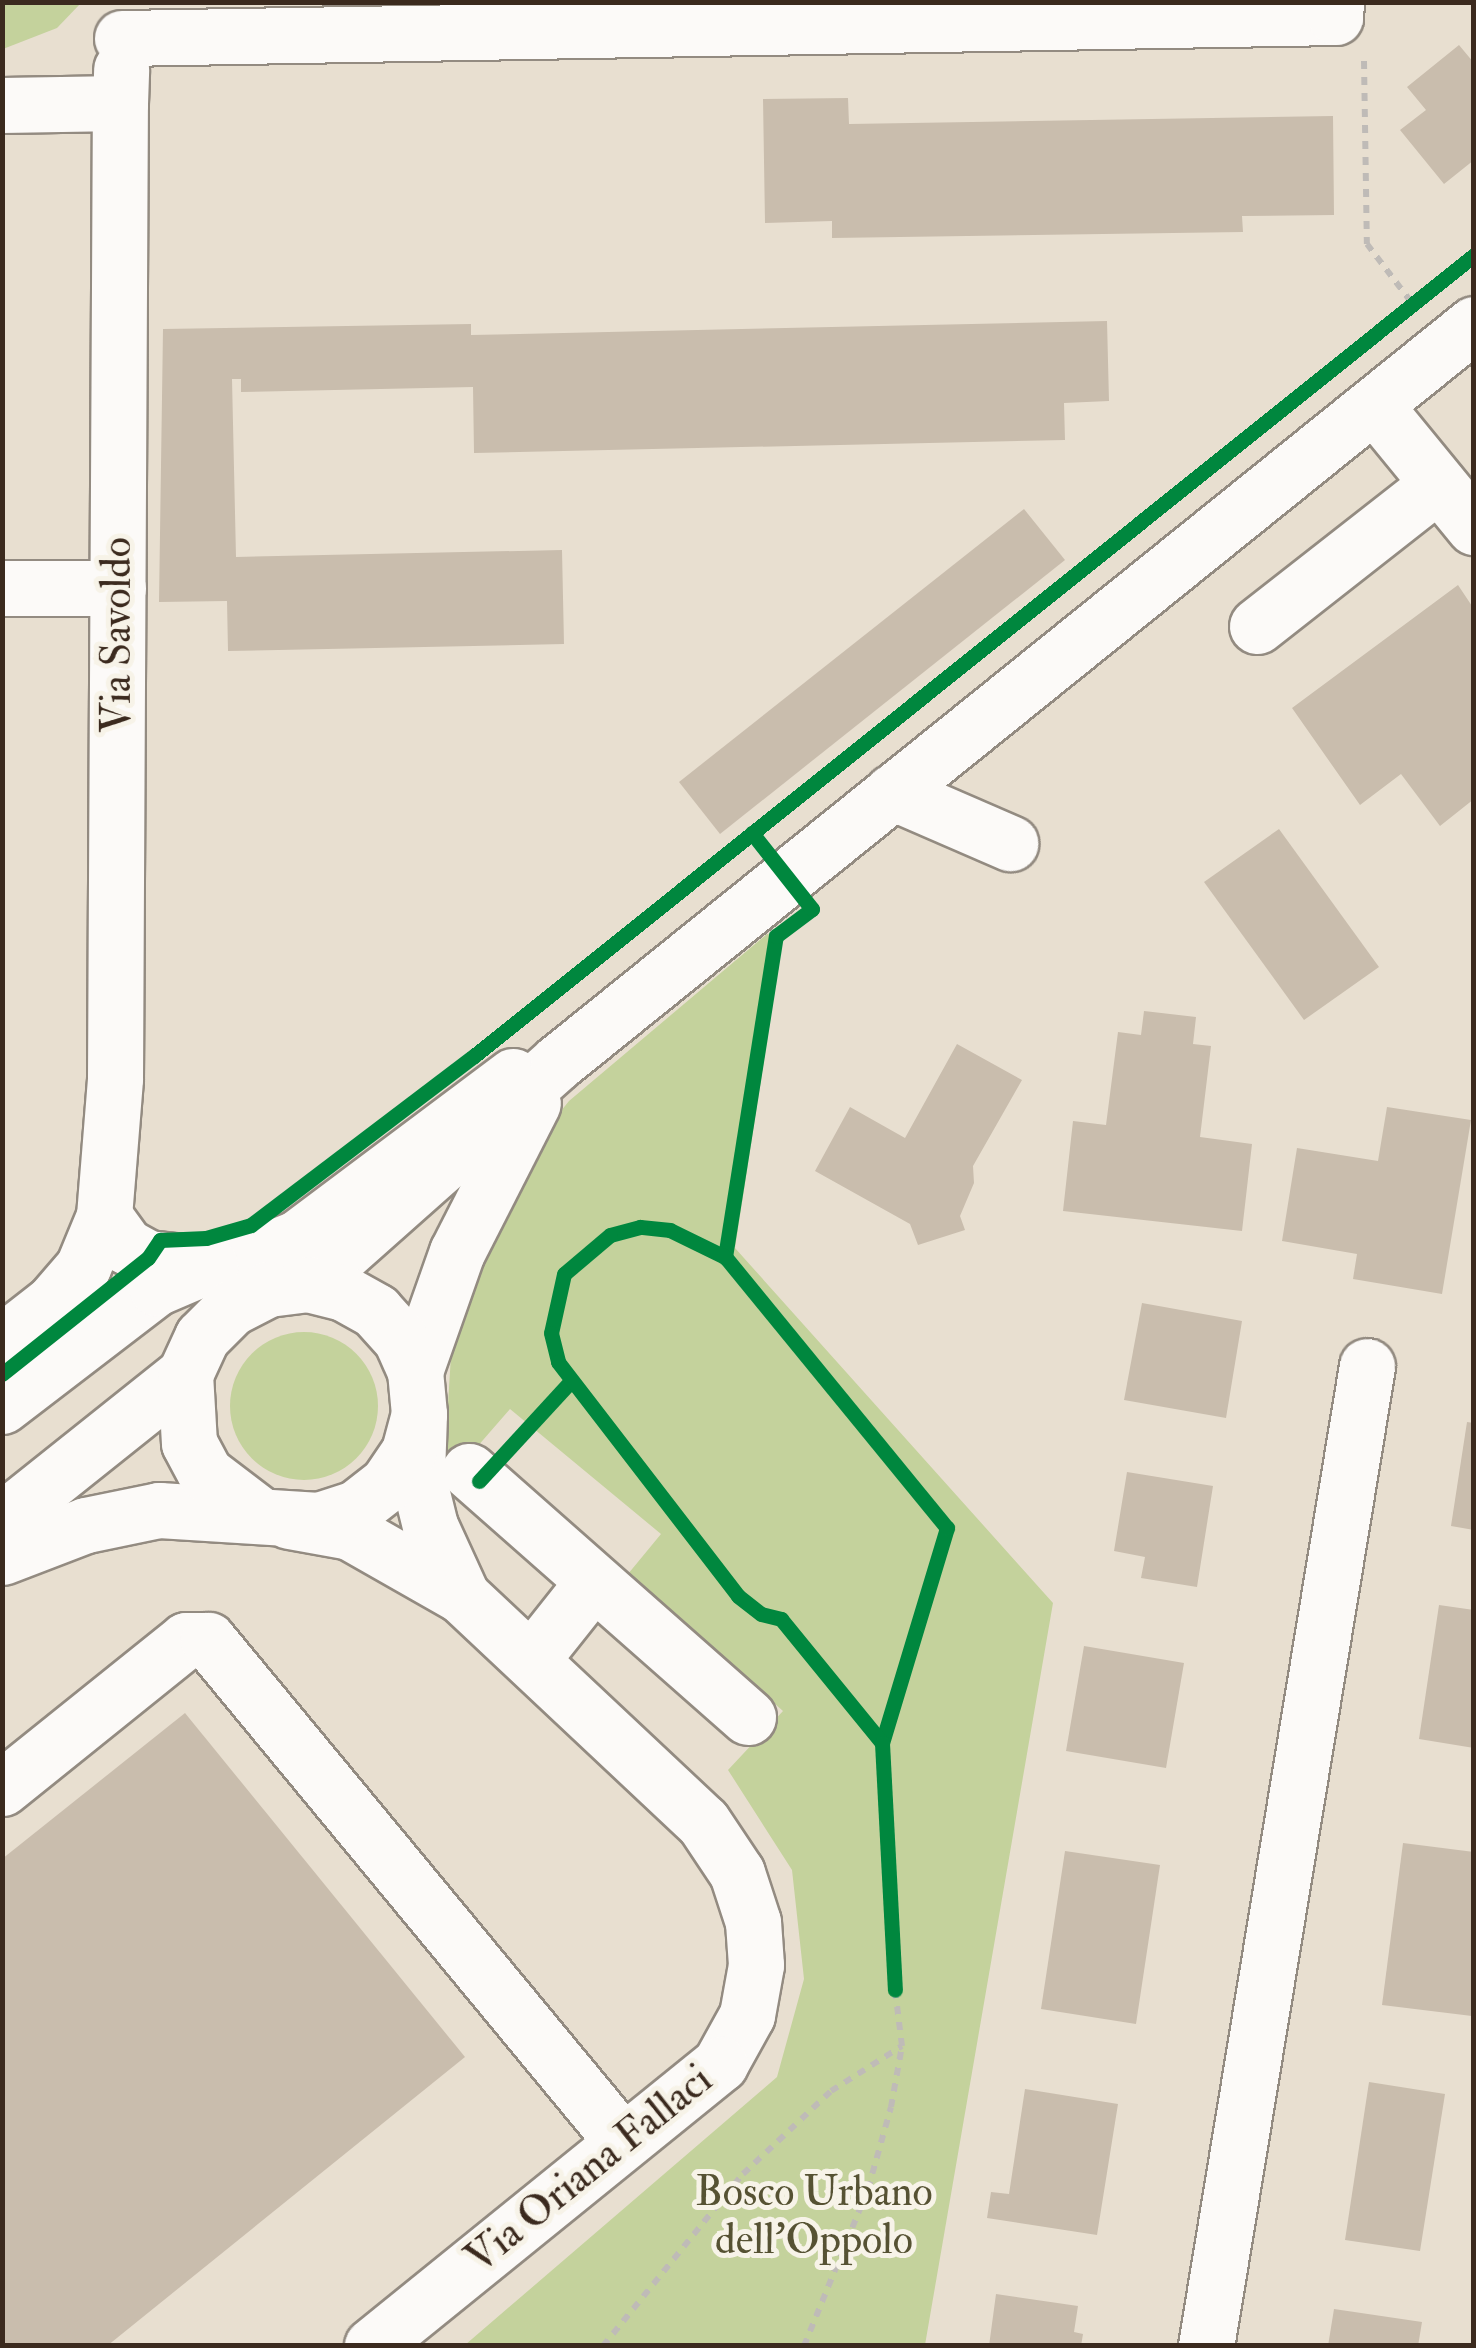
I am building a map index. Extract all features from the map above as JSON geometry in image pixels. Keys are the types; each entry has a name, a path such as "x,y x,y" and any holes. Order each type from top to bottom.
{"street":[{"path":"123,20 1336,10"},
{"name":"Via Savoldo","path":"105,1191 115,1078 123,20"},
{"path":"2,106 120,103"},
{"path":"308,1284 558,1062 1474,324"},
{"path":"1374,405 1474,527"},
{"path":"1257,626 1438,484"},
{"path":"2,588 118,588"},
{"path":"892,792 1010,843"},
{"path":"2,1406 156,1288 210,1265 297,1238 489,1091 617,1014"},
{"path":"2,1557 86,1525 159,1510 319,1520 356,1508 388,1484 409,1451 417,1393 456,1252 498,1162 558,1062"},
{"path":"105,1191 126,1246 148,1258 210,1265"},
{"path":"2,1305 56,1253 105,1191"},
{"path":"2,1342 54,1302 83,1267 105,1191"},
{"path":"270,1517 205,1473 186,1426 185,1374 202,1337 231,1308 268,1289 308,1284 344,1292 376,1311 400,1338 417,1393"},
{"path":"1206,2346 1367,1366"},
{"path":"2,1520 185,1374"},
{"name":"Via Oriana Fallaci","path":"417,1393 421,1490 430,1526 462,1596"},
{"path":"469,1471 748,1716"},
{"name":"Via Oriana Fallaci","path":"270,1517 350,1532 462,1596 703,1822 736,1873 753,1922 756,1965 747,2014 720,2064 372,2346"},
{"path":"531,1660 594,1582"},
{"path":"2,1788 186,1640 208,1640 623,2142"}],"path":[{"path":"1336,10 1363,45 1367,244 1412,304"},
{"path":"1397,316 1428,291"},
{"path":"804,2346 868,2189 902,2046 894,1972"},
{"path":"603,2346 743,2174 830,2091 902,2046"}],"green space":[{"path":"2,3 81,3 57,28 3,49"},
{"name":"Bosco Urbano dell'Oppolo","path":"767,934 783,937 735,1248 1053,1603 925,2345 465,2345 777,2077 804,1979 792,1870 728,1770 783,1711 628,1574 661,1534 510,1409 443,1486 452,1339 520,1162 569,1101"},
{"path":"304,1332 332,1338 356,1354 372,1378 378,1406 372,1434 356,1458 332,1474 304,1480 276,1474 252,1458 236,1434 230,1406 236,1378 252,1354 276,1338"}],"building":[{"path":"1459,45 1474,63 1474,160 1444,184 1400,130 1426,110 1407,87"},
{"path":"848,98 849,124 1333,116 1334,215 1242,216 1243,232 832,238 832,221 765,223 763,99"},
{"path":"1107,321 1109,401 1064,403 1065,440 474,453 473,387 241,392 241,379 232,379 236,557 562,550 564,644 228,651 227,601 159,602 163,329 471,324 471,335"},
{"path":"1024,509 1065,560 720,834 679,782"},
{"path":"1458,585 1474,609 1474,799 1440,826 1401,774 1360,805 1292,708"},
{"path":"1279,829 1379,967 1304,1020 1204,882"},
{"path":"1144,1011 1196,1017 1193,1044 1211,1046 1200,1137 1252,1144 1242,1231 1063,1211 1073,1121 1106,1125 1118,1032 1141,1035"},
{"path":"957,1044 1022,1080 973,1166 974,1183 960,1216 965,1230 918,1245 910,1224 815,1171 850,1107 905,1138"},
{"path":"1387,1107 1471,1120 1442,1294 1353,1279 1357,1254 1282,1241 1297,1148 1378,1161"},
{"path":"1142,1303 1242,1321 1226,1418 1124,1400"},
{"path":"1467,1422 1474,1423 1474,1530 1451,1526"},
{"path":"1127,1472 1213,1486 1197,1587 1141,1578 1145,1557 1114,1551"},
{"path":"1439,1605 1474,1610 1474,1748 1419,1739"},
{"path":"1084,1646 1184,1663 1166,1768 1066,1751"},
{"path":"185,1713 465,2057 107,2346 2,2346 2,1859"},
{"path":"1403,1843 1474,1852 1472,2016 1382,2005"},
{"path":"1065,1851 1160,1865 1136,2024 1041,2009"},
{"path":"1369,2082 1445,2094 1420,2251 1345,2240"},
{"path":"1025,2089 1118,2104 1097,2235 987,2218 991,2192 1009,2194"},
{"path":"996,2294 1078,2306 1074,2332 1083,2334 1081,2346 989,2346"},
{"path":"1334,2309 1422,2322 1418,2346 1328,2346"}],"cycle path":[{"path":"2,1374 148,1258 160,1240 206,1238 251,1225 474,1056 1474,255"},
{"path":"725,1257 776,936 812,909 752,833"},
{"path":"882,1743 947,1528 725,1257 670,1230 640,1227 610,1235 564,1274 551,1333 558,1362 738,1596 761,1614 781,1619 882,1743 895,1990"},
{"path":"479,1481 570,1382"}]}
